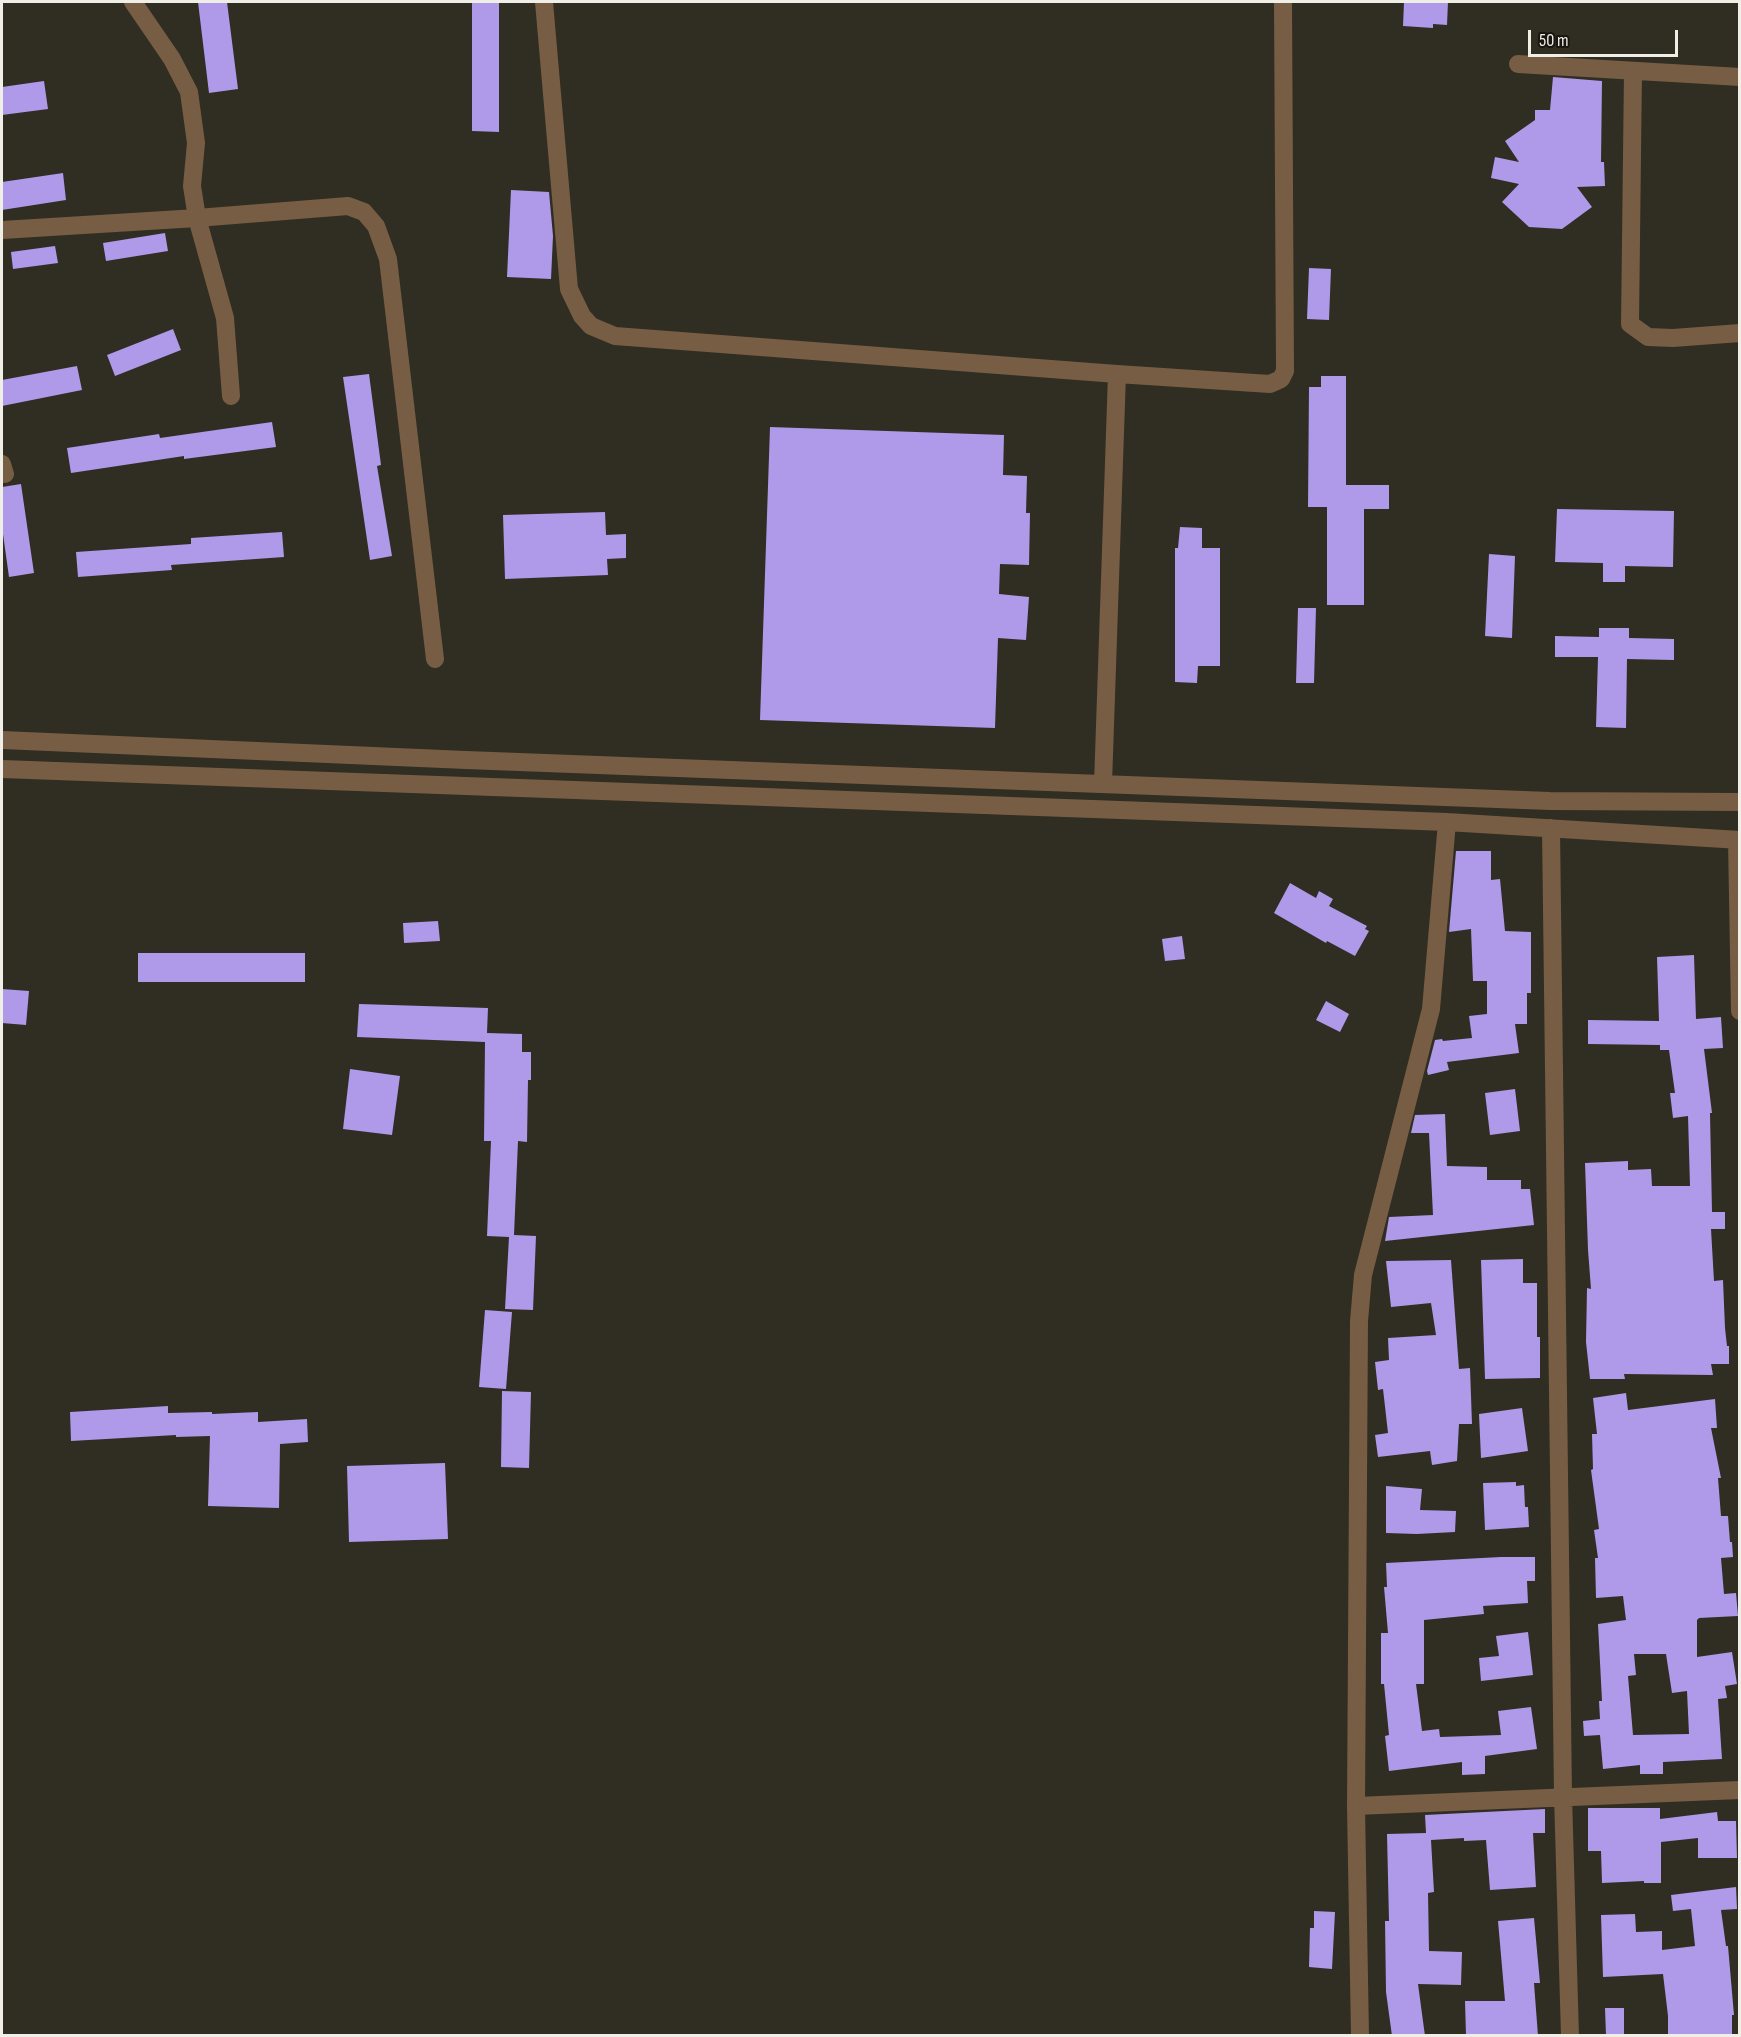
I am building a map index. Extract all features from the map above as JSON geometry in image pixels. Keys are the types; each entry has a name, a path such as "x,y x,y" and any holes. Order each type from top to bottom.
{"street":[{"path":"133,2 172,59 189,92 196,143 192,186 197,218 225,318 231,396"},
{"path":"544,2 569,289 582,316 591,326 615,336 1118,375 1270,384 1281,379 1285,371 1282,2"},
{"path":"1518,64 1740,77"},
{"path":"1633,71 1630,324 1648,337 1673,338 1740,333"},
{"path":"2,230 348,206 364,212 376,226 388,260 435,659"},
{"path":"1103,784 1118,375"},
{"path":"2,740 466,760 1539,800 1740,802"},
{"path":"2,769 1447,822 1738,840 1740,1011"},
{"path":"1638,801 1640,834"},
{"path":"1360,2036 1356,1806 1359,1321 1363,1275 1431,1009 1447,822"},
{"path":"1551,828 1563,1796 1570,2036"},
{"path":"1356,1806 1740,1790"}],"building":[{"path":"198,2 227,2 238,89 209,93"},
{"path":"472,2 499,2 499,132 472,131"},
{"path":"1404,2 1448,2 1447,25 1433,24 1433,28 1403,26"},
{"path":"1553,77 1602,81 1601,162 1604,162 1605,186 1577,187 1592,207 1562,229 1529,227 1502,202 1519,184 1491,178 1495,157 1519,162 1505,141 1535,120 1535,110 1550,110"},
{"path":"44,81 48,109 2,115 2,87"},
{"path":"63,173 66,200 2,210 2,182"},
{"path":"511,190 549,192 553,236 551,279 507,277"},
{"path":"165,233 168,251 106,261 103,243"},
{"path":"55,246 58,263 13,269 11,252"},
{"path":"1309,268 1331,269 1329,320 1307,319"},
{"path":"173,329 181,350 115,376 107,355"},
{"path":"77,366 82,390 2,406 2,380"},
{"path":"369,374 381,465 377,466 392,556 370,560 343,377"},
{"path":"1321,376 1346,376 1346,485 1389,485 1389,509 1364,509 1364,605 1327,605 1327,507 1308,507 1309,387 1321,387"},
{"path":"272,422 276,447 184,459 184,456 71,473 67,448 159,434 160,438"},
{"path":"770,427 1004,435 1003,475 1027,476 1026,513 1030,513 1029,565 1000,564 999,594 1029,597 1026,640 998,638 995,728 760,720"},
{"path":"21,484 34,573 9,577 2,527 2,487"},
{"path":"1557,509 1674,511 1673,567 1625,566 1625,582 1603,582 1603,563 1555,562"},
{"path":"605,512 606,535 626,534 626,558 607,559 608,575 505,579 503,515"},
{"path":"1180,527 1202,528 1202,548 1220,548 1220,666 1198,666 1197,683 1175,682 1175,548 1178,548"},
{"path":"282,532 284,557 171,565 172,570 78,577 76,552 191,544 191,538"},
{"path":"1489,554 1515,556 1512,638 1485,636"},
{"path":"1298,608 1316,608 1314,683 1296,683"},
{"path":"1599,628 1629,628 1629,638 1674,639 1674,660 1627,659 1626,728 1596,727 1598,657 1555,657 1555,636 1599,637"},
{"path":"1456,851 1491,851 1491,880 1500,879 1505,931 1531,932 1531,993 1527,993 1527,1024 1515,1024 1519,1053 1447,1062 1449,1070 1428,1075 1435,1040 1472,1038 1469,1016 1487,1014 1487,981 1473,981 1471,929 1449,932"},
{"path":"1290,883 1316,898 1319,891 1333,899 1329,906 1367,926 1365,929 1369,931 1355,956 1327,941 1326,943 1274,913"},
{"path":"438,921 440,941 404,943 403,923"},
{"path":"1182,936 1185,959 1165,961 1162,939"},
{"path":"138,953 305,953 305,982 138,982"},
{"path":"1694,955 1696,1019 1721,1017 1723,1048 1704,1049 1712,1113 1710,1113 1712,1212 1725,1212 1725,1229 1711,1229 1714,1281 1723,1280 1729,1364 1711,1364 1713,1375 1624,1374 1625,1379 1590,1379 1586,1342 1587,1288 1591,1289 1585,1163 1628,1161 1628,1170 1651,1169 1652,1186 1690,1186 1688,1116 1673,1118 1670,1093 1675,1093 1669,1050 1660,1050 1660,1045 1588,1044 1588,1020 1659,1021 1657,957"},
{"path":"2,989 29,991 26,1025 2,1023"},
{"path":"1326,1001 1349,1014 1340,1032 1316,1020"},
{"path":"359,1004 488,1008 487,1033 522,1034 522,1052 531,1052 531,1080 528,1080 527,1142 518,1141 514,1235 536,1236 533,1310 505,1309 509,1237 487,1236 491,1141 484,1141 485,1042 357,1037"},
{"path":"350,1069 400,1076 392,1135 343,1129"},
{"path":"1515,1089 1520,1131 1490,1135 1485,1093"},
{"path":"1445,1114 1447,1166 1487,1167 1487,1180 1521,1180 1521,1189 1530,1189 1534,1225 1385,1241 1389,1217 1433,1215 1429,1133 1411,1133 1415,1115"},
{"path":"1523,1259 1523,1283 1537,1283 1540,1378 1485,1379 1481,1260"},
{"path":"1451,1260 1459,1369 1470,1368 1472,1424 1459,1424 1457,1461 1432,1465 1430,1451 1378,1457 1375,1435 1388,1433 1383,1389 1378,1390 1375,1362 1389,1360 1388,1338 1436,1335 1431,1303 1391,1307 1386,1261"},
{"path":"485,1310 512,1312 506,1389 479,1387"},
{"path":"502,1391 531,1392 529,1468 501,1467"},
{"path":"1626,1393 1628,1410 1715,1399 1717,1428 1711,1428 1721,1478 1718,1478 1721,1516 1728,1516 1733,1557 1721,1558 1724,1594 1736,1593 1738,1616 1697,1620 1697,1657 1732,1652 1737,1684 1725,1686 1727,1698 1718,1699 1722,1759 1663,1762 1663,1774 1640,1774 1640,1765 1603,1769 1600,1735 1584,1736 1583,1721 1600,1719 1599,1701 1602,1701 1598,1624 1626,1620 1623,1596 1596,1598 1595,1558 1598,1558 1594,1530 1599,1529 1591,1470 1593,1469 1592,1434 1597,1434 1593,1398","holes":["1634,1654 1666,1654 1672,1693 1687,1691 1689,1734 1633,1735 1628,1676 1636,1675"]},
{"path":"168,1406 168,1413 258,1412 258,1422 307,1419 308,1442 280,1444 279,1508 208,1506 210,1436 176,1437 176,1435 71,1441 70,1412"},
{"path":"1522,1408 1528,1451 1481,1458 1479,1414"},
{"path":"445,1463 448,1539 349,1542 347,1466"},
{"path":"1516,1482 1516,1486 1524,1485 1529,1527 1485,1530 1483,1483"},
{"path":"1386,1486 1422,1489 1420,1510 1456,1511 1455,1532 1386,1533"},
{"path":"1535,1557 1535,1581 1527,1581 1528,1603 1483,1606 1484,1614 1424,1620 1424,1684 1416,1684 1422,1731 1439,1729 1440,1737 1501,1735 1498,1711 1531,1707 1537,1749 1485,1756 1485,1774 1462,1775 1462,1762 1389,1771 1385,1736 1389,1735 1384,1684 1381,1684 1381,1633 1388,1633 1384,1587 1387,1587 1386,1563"},
{"path":"1528,1632 1533,1675 1481,1681 1479,1658 1499,1656 1496,1636"},
{"path":"1588,1808 1660,1808 1660,1819 1717,1812 1718,1821 1736,1821 1737,1858 1698,1858 1698,1838 1661,1842 1661,1883 1644,1883 1644,1881 1602,1883 1601,1851 1588,1851"},
{"path":"1545,1809 1545,1833 1533,1833 1536,1887 1490,1890 1486,1840 1464,1841 1464,1838 1431,1840 1434,1892 1428,1893 1429,1951 1462,1952 1461,1985 1418,1984 1425,2036 1392,2036 1386,1992 1385,1921 1389,1921 1387,1834 1426,1833 1425,1815"},
{"path":"1736,1887 1737,1909 1721,1910 1726,1946 1728,1946 1734,2015 1732,2015 1732,2036 1668,2036 1663,1974 1603,1977 1601,1915 1635,1914 1636,1932 1662,1931 1662,1950 1695,1946 1691,1909 1673,1911 1671,1895"},
{"path":"1314,1911 1335,1912 1332,1969 1309,1967 1310,1928 1314,1928"},
{"path":"1534,1918 1540,1983 1534,1983 1538,2036 1466,2036 1465,2001 1505,2001 1498,1921"},
{"path":"1605,2008 1624,2008 1624,2036 1606,2036"}]}
